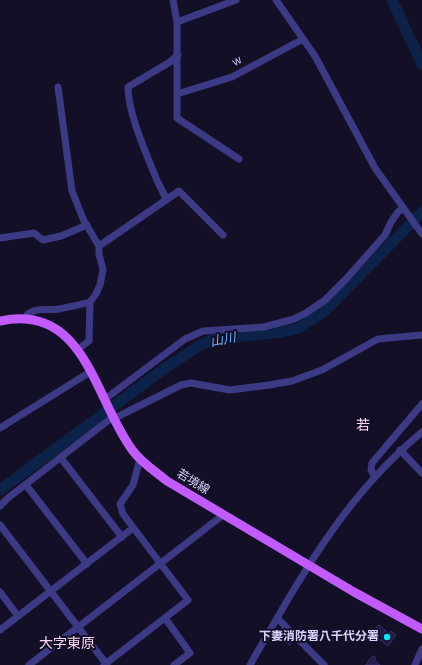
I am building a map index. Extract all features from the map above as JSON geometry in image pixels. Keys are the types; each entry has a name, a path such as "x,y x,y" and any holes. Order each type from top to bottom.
{"main road":[{"name":"若境線","path":"0,321 25,318 42,322 59,330 78,349 128,444 140,459 168,481 308,565 387,611 422,629"}],"street":[{"path":"173,0 177,22 177,118 239,159"},
{"path":"177,22 236,0"},
{"path":"276,0 315,56 375,168 422,233"},
{"name":"w","path":"177,94 232,77 303,39"},
{"path":"166,200 165,193 156,180 133,117 128,99 128,87 170,62 178,55"},
{"path":"58,87 72,191 87,225 99,246 103,277 96,294 90,302 89,341 78,349"},
{"path":"99,246 179,191 223,235"},
{"path":"106,401 185,339 203,331 264,327 294,319 306,313 325,300 345,280 385,235 391,222 403,208"},
{"path":"0,238 34,232 43,240 61,236 87,225"},
{"path":"25,318 29,313 42,309 57,309 90,302"},
{"path":"0,506 114,416 181,385 191,383 230,390 269,385 292,380 322,370 378,339 422,335"},
{"path":"0,428 90,372"},
{"path":"375,476 371,470 372,463 422,404"},
{"path":"250,665 308,565 351,503 400,450 422,432"},
{"path":"400,450 422,473"},
{"path":"61,458 122,537"},
{"path":"0,525 106,664 188,600 123,514 120,504 133,485 140,459"},
{"path":"26,484 87,564"},
{"path":"29,665 223,515"},
{"path":"0,630 133,528"},
{"path":"0,592 18,616"},
{"path":"165,618 190,653 174,665"},
{"path":"277,618 324,665"},
{"path":"415,665 422,649"}],"building":[{"name":"下妻消防署八千代分署","path":"379,625 389,634 391,631 396,635 388,646 377,638 379,635 374,631"},
{"path":"284,628 293,638 290,645 277,635"},
{"path":"373,656 376,658 374,660 380,665 366,665"}],"waterway":[{"name":"山川","path":"392,0 422,64"},
{"name":"山川","path":"0,490 165,368 199,346 214,339 282,332 299,328 325,311 422,212"}],"place":[{"name":"下妻消防署八千代分署","path":"387,637"}],"district":[{"name":"若","path":"363,426"},
{"name":"大字東原","path":"67,644"}]}
